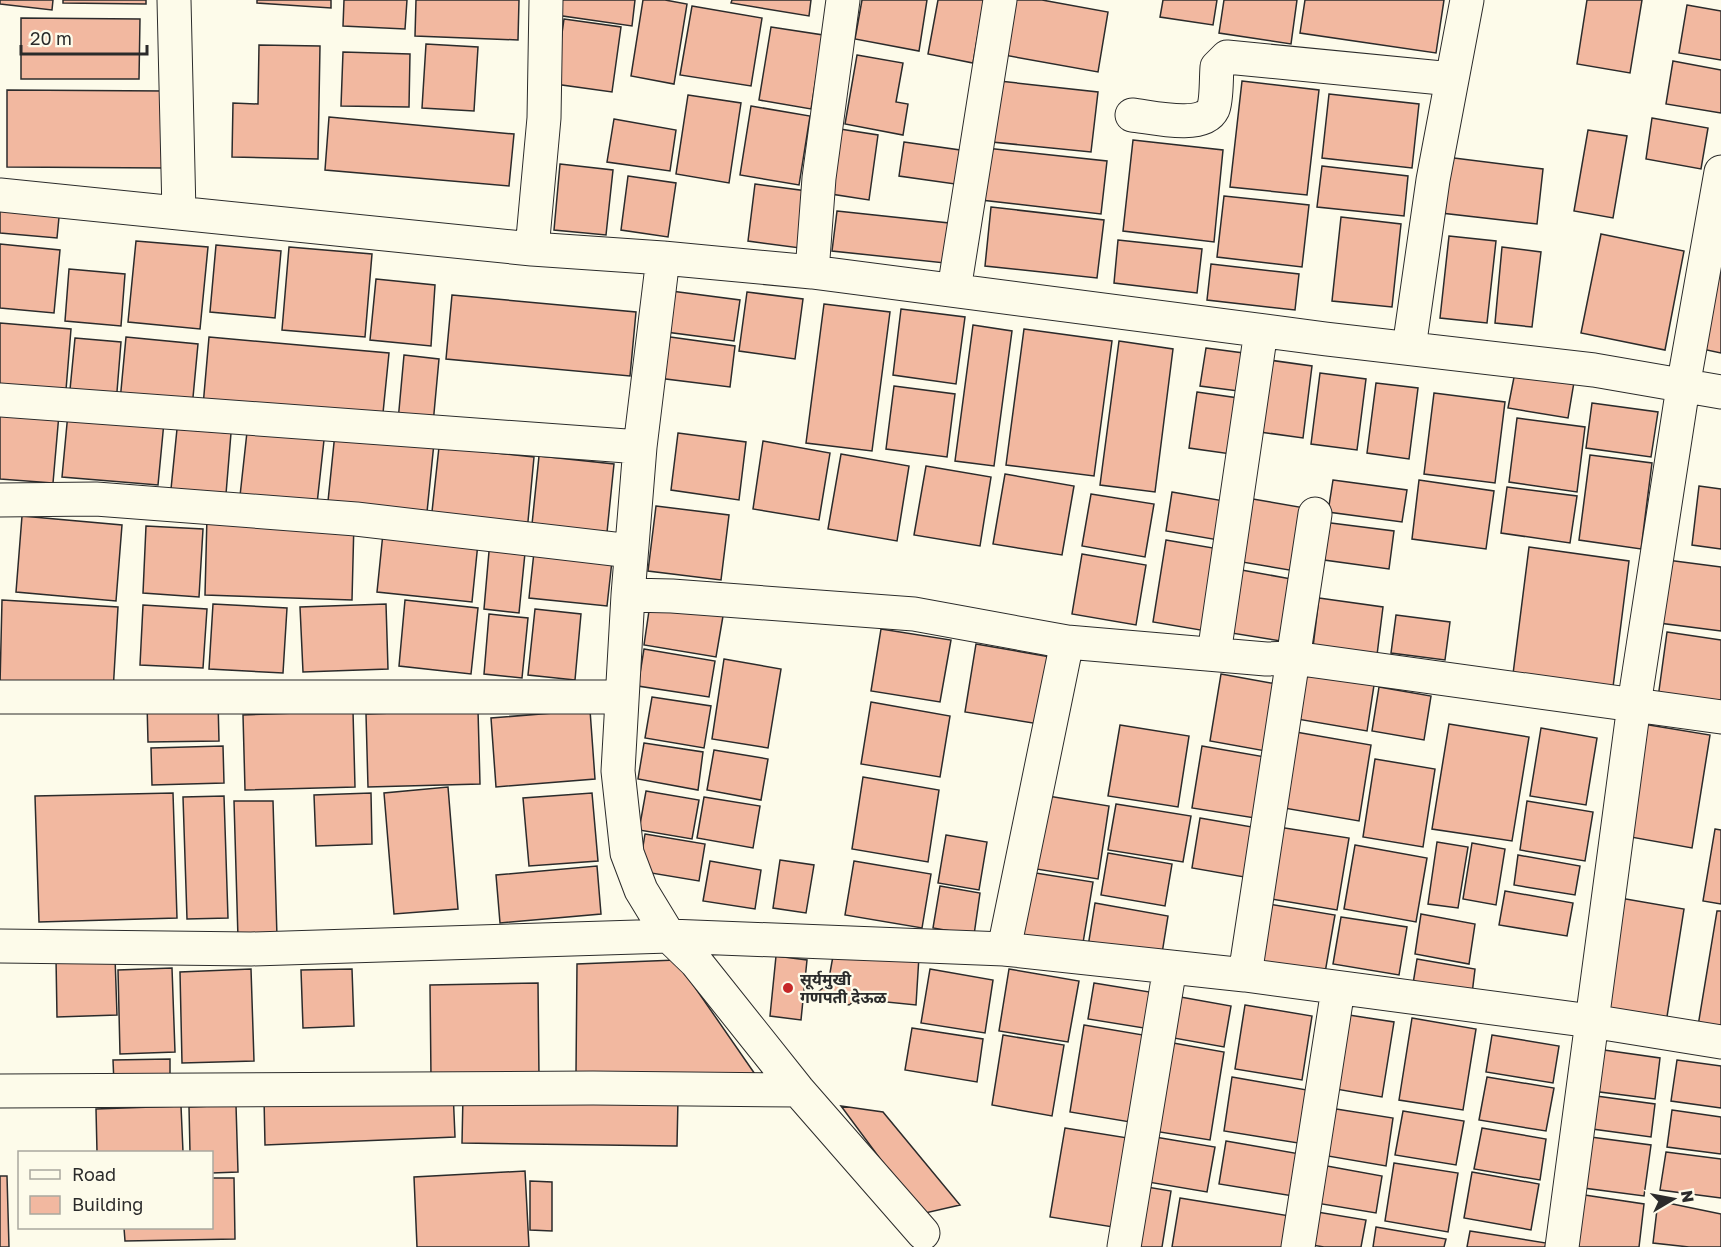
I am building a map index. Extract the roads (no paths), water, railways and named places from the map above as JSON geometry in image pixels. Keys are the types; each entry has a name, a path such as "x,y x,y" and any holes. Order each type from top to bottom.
{"street":[{"path":"174,0 179,213"},
{"path":"532,249 544,118 546,0"},
{"path":"812,272 819,178 843,0"},
{"path":"954,290 1000,0"},
{"path":"1409,348 1433,180 1467,0"},
{"path":"1132,115 1191,122 1207,117 1214,108 1217,67 1227,57 1452,79"},
{"path":"1562,1247 1634,705 1683,387 1721,172"},
{"path":"0,195 532,249 812,272 1261,331 1594,370 1721,392"},
{"path":"663,258 640,447 628,596 618,771 627,853 640,890 669,936 696,962 798,1090 927,1242"},
{"path":"1214,654 1261,331"},
{"path":"0,400 640,447"},
{"path":"0,500 96,500 362,520 631,551"},
{"path":"1245,975 1315,514"},
{"path":"628,596 672,596 914,614 1067,642 1266,658 1294,658 1721,717"},
{"path":"1004,949 1067,642"},
{"path":"0,697 622,697"},
{"path":"0,946 251,949 669,936 1004,949 1245,975 1591,1021 1721,1041"},
{"path":"1124,1247 1170,967"},
{"path":"1298,1247 1338,989"},
{"path":"0,1091 593,1088 798,1090"}],"place":[{"name":"सूर्यमुखी गणपती देऊळ","path":"788,988"}]}
